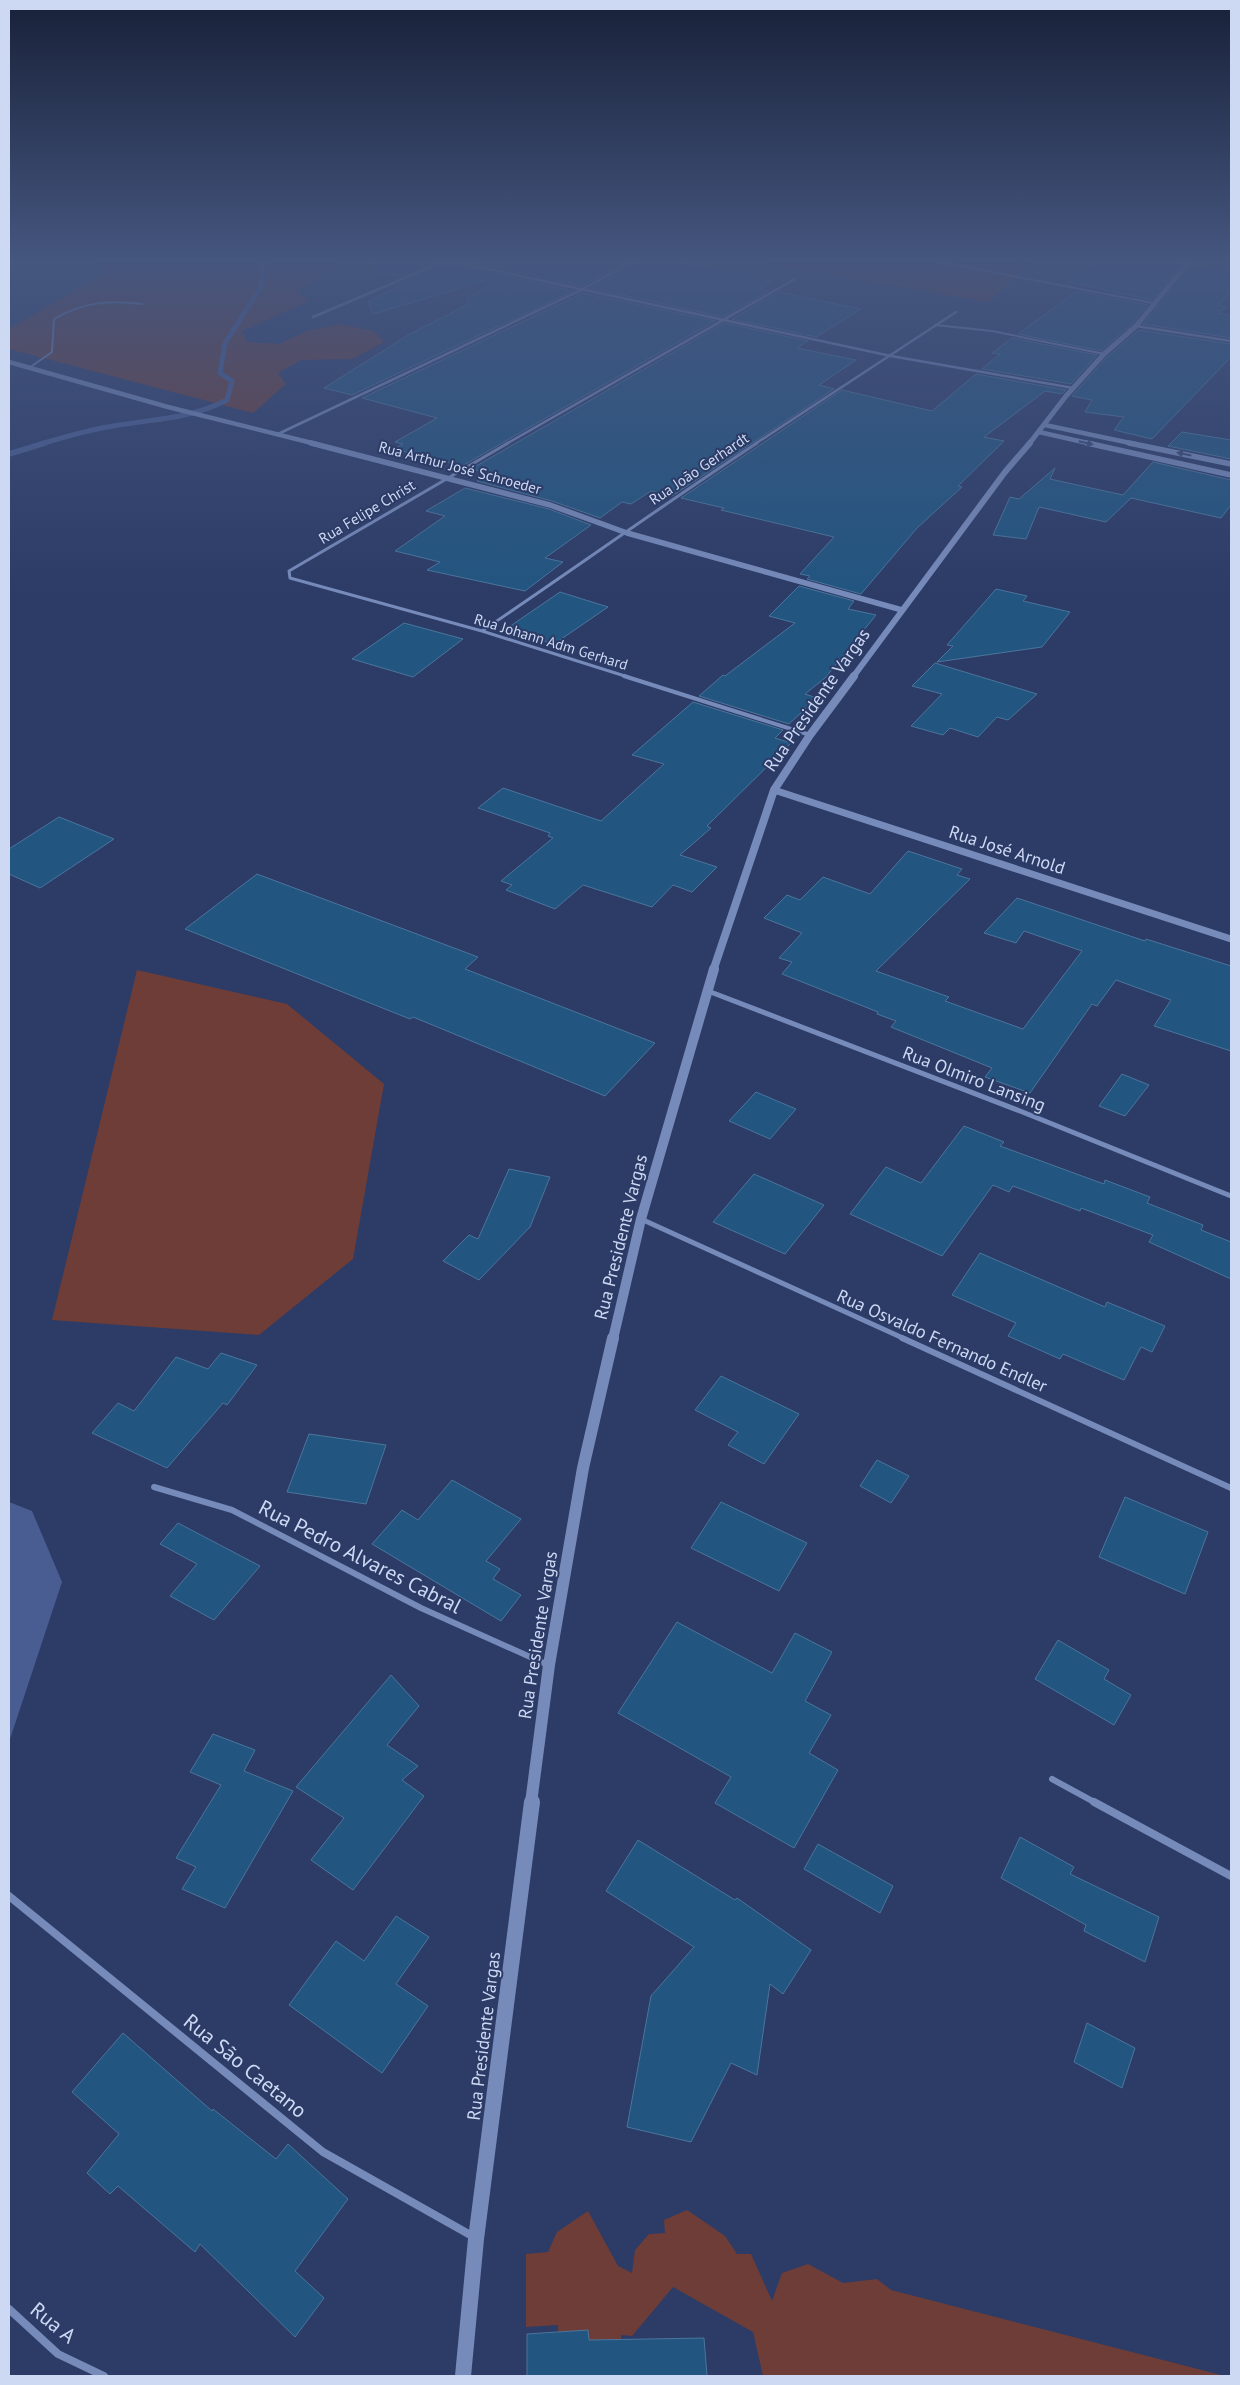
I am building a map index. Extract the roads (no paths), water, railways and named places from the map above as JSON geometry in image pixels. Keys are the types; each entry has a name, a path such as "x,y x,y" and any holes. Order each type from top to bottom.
{"main road":[{"name":"Rua Presidente Vargas","path":"460,2376 549,1665 583,1468 641,1219 707,990 774,790 810,735 976,508 1090,369"}],"street":[{"name":"Rua Arthur José Schroeder","path":"34,369 206,417 448,477 550,505 627,533 902,610"},
{"path":"278,434 414,369"},
{"name":"Rua Felipe Christ","path":"290,571 448,477 636,369"},
{"name":"Rua João Gerhardt","path":"482,632 627,533 662,505 870,369"},
{"path":"966,369 1073,388"},
{"path":"1042,428 1231,464"},
{"path":"1042,428 1231,476"},
{"name":"Rua Johann Adm Gerhard","path":"290,571 290,578 307,584 482,632 810,735"},
{"name":"Rua José Arnold","path":"774,790 1231,939"},
{"name":"Rua Olmiro Lansing","path":"707,990 1231,1196"},
{"name":"Rua Osvaldo Fernando Endler","path":"641,1219 1231,1488"},
{"name":"Rua Pedro Alvares Cabral","path":"154,1487 232,1510 421,1608 549,1665"},
{"path":"1052,1779 1231,1876"},
{"name":"Rua São Caetano","path":"9,1896 324,2152 476,2239"},
{"name":"Rua A","path":"9,2309 58,2354 104,2376"}],"water":[{"path":"9,1502 32,1511 62,1582 9,1742"}],"waterway":[{"path":"41,444 119,425 201,411 214,406 227,400 232,381 220,373 221,369"},
{"path":"9,454 45,443"}]}
